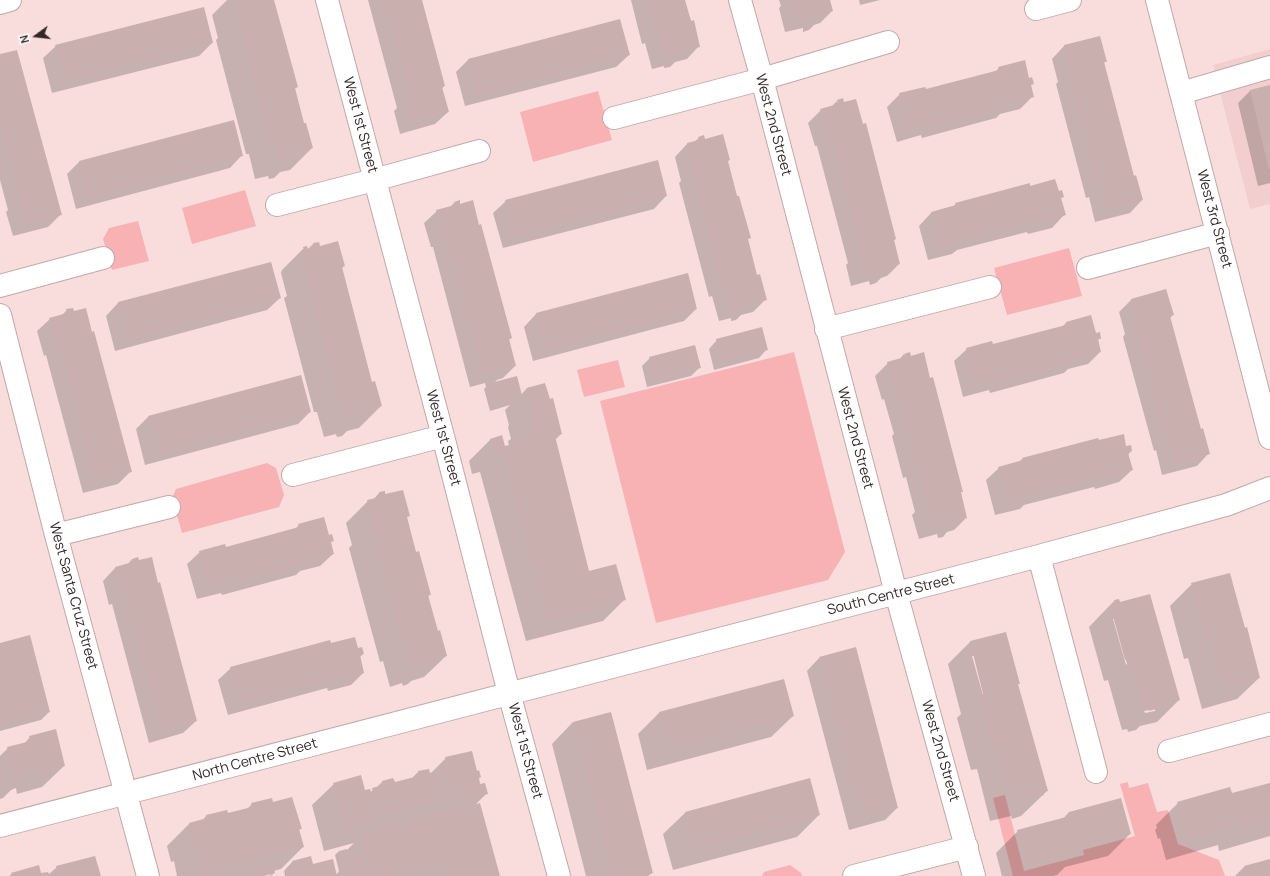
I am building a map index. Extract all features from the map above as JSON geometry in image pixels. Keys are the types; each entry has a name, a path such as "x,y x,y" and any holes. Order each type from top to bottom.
{"street":[{"path":"0,3 10,0"},
{"name":"West 1st Street","path":"326,0 559,876"},
{"name":"West 2nd Street","path":"740,0 896,593 974,876"},
{"path":"1036,9 1070,0"},
{"name":"West 3rd Street","path":"1157,0 1270,438"},
{"path":"614,118 762,79 888,42"},
{"path":"1181,93 1270,68"},
{"path":"277,205 479,151"},
{"path":"1088,268 1218,233"},
{"path":"0,286 103,258"},
{"path":"826,329 990,287"},
{"name":"West Santa Cruz Street","path":"0,315 56,535 148,876"},
{"path":"293,475 443,436"},
{"name":"South Centre Street","path":"510,693 1039,556 1226,505 1270,488"},
{"path":"56,535 169,507"},
{"path":"1039,556 1096,772"},
{"name":"North Centre Street","path":"0,826 510,693"},
{"path":"1169,751 1270,724"},
{"path":"854,876 967,847"}],"shaded area":[{"path":"1270,49 1270,204 1250,209 1213,65"},
{"path":"598,91 612,140 533,162 520,112"},
{"path":"245,190 256,226 192,244 182,208"},
{"path":"138,221 149,261 112,270 103,239 109,228"},
{"path":"1069,248 1082,296 1007,315 994,268"},
{"path":"794,352 845,552 828,580 656,623 600,401"},
{"path":"618,360 625,387 584,397 577,370"},
{"path":"267,463 276,468 284,495 279,507 182,533 172,498 176,489"},
{"path":"1128,782 1129,788 1148,783 1157,812 1168,810 1178,844 1219,860 1225,876 1013,876 993,798 1005,795 1024,871 1084,855 1083,850 1135,836 1120,784"},
{"path":"790,865 801,873 802,876 762,876 764,872"}],"building":[{"path":"235,0 274,0 298,87 295,88 304,123 306,123 313,148 296,153 297,157 290,158 289,154 277,158 270,133 268,133 237,18 240,17"},
{"path":"384,0 422,0 445,86 442,87 449,112 412,122 406,97 410,96"},
{"path":"646,0 685,0 691,21 694,20 700,47 683,51 684,54 677,56 676,54 664,57"},
{"path":"792,0 830,0 833,11 821,14 822,18 816,20 815,16 797,21"},
{"path":"204,7 213,43 65,81 55,45"},
{"path":"620,19 630,55 477,95 468,59"},
{"path":"1100,36 1107,62 1104,62 1134,176 1136,175 1143,200 1108,210 1101,185 1098,186 1068,71 1070,70 1064,45"},
{"path":"17,50 62,215 25,224 18,198 20,198 0,121 0,54"},
{"path":"1025,60 1029,78 1032,77 1034,84 1031,85 1034,97 1009,103 1010,106 934,126 933,124 909,130 899,93 925,87 926,89 999,70 998,67"},
{"path":"1270,85 1270,170 1269,170 1250,90"},
{"path":"843,98 844,102 856,99 863,124 866,123 896,239 894,240 900,264 888,267 889,271 882,273 881,269 863,274 858,252 861,251 830,134 827,135 820,109 838,104 837,100"},
{"path":"234,120 243,156 88,197 79,161"},
{"path":"723,134 737,196 739,196 751,238 748,239 757,275 760,274 767,300 749,304 750,308 744,309 743,306 731,310 724,284 721,285 691,170 693,169 687,143 699,140 698,137 704,135 705,139"},
{"path":"658,160 667,196 515,236 505,200"},
{"path":"1055,179 1059,191 1062,190 1064,197 1061,198 1066,215 965,239 966,242 940,248 931,212 956,205 955,203 1030,183 1030,186"},
{"path":"460,200 460,204 473,200 512,338 509,339 516,366 504,369 505,373 499,375 498,371 483,375 446,235 443,236 436,210 455,205 454,202"},
{"path":"338,241 345,266 342,267 372,382 375,381 382,406 364,411 365,414 359,416 358,413 346,416 339,390 336,391 306,276 308,275 302,250 304,250 303,247 307,246 308,249 314,247 313,243 319,242 320,246"},
{"path":"271,262 281,298 127,339 118,302"},
{"path":"688,273 697,309 545,350 536,313"},
{"path":"1166,289 1174,315 1170,316 1201,429 1203,428 1210,454 1175,463 1168,439 1166,439 1134,324 1137,323 1131,299"},
{"path":"73,308 74,311 86,308 92,332 94,331 132,472 96,481 58,343 56,344 49,318 67,313 66,309"},
{"path":"1091,315 1096,333 1100,332 1101,339 1098,339 1101,352 1077,358 1077,361 1002,381 1001,378 976,385 966,348 992,341 993,344 1066,325 1066,322"},
{"path":"762,327 768,350 722,362 716,339"},
{"path":"695,345 701,368 655,380 649,357"},
{"path":"910,352 911,356 924,352 930,378 933,377 963,492 961,492 967,518 955,521 956,525 950,526 949,523 931,527 924,502 927,501 918,465 915,466 897,387 894,388 887,362 905,357 904,354"},
{"path":"301,375 311,412 158,453 148,416"},
{"path":"517,376 523,399 494,407 487,384"},
{"path":"545,383 550,399 553,398 562,434 555,436 589,571 616,564 626,600 548,620 502,450 494,452 490,439 502,435 505,446 531,439 528,430 532,429 529,419 532,418 529,404 531,404 527,388"},
{"path":"1124,434 1126,446 1131,445 1132,451 1128,453 1133,470 1107,477 1106,475 1033,494 1034,496 1008,503 998,467 1023,460 1022,458 1098,438 1099,440"},
{"path":"403,490 410,516 407,517 416,552 419,551 431,595 428,595 447,656 430,661 431,663 424,665 424,662 412,665 405,640 402,641 371,526 374,525 367,500 380,497 379,492 385,491 385,494"},
{"path":"324,517 329,535 332,534 334,541 331,542 334,554 309,560 310,563 234,583 234,581 209,587 199,551 225,544 226,547 299,527 298,524"},
{"path":"138,557 139,560 152,557 197,721 161,731 124,592 122,593 115,567 133,562 132,559"},
{"path":"1230,573 1245,628 1247,627 1260,678 1224,688 1210,636 1206,638 1191,583"},
{"path":"1150,594 1180,700 1158,706 1159,708 1149,711 1149,708 1143,709 1130,658 1125,660 1110,605 1115,604 1114,600 1119,599 1120,602"},
{"path":"1006,632 1020,684 1018,684 1048,791 1043,792 1044,795 1033,798 1033,795 1012,800 998,748 993,749 979,695 983,694 970,641"},
{"path":"30,635 50,712 0,725 0,643"},
{"path":"355,637 358,648 362,647 364,654 360,655 364,673 340,679 339,676 240,703 230,667 330,640 331,643"},
{"path":"856,647 898,808 861,818 819,657"},
{"path":"784,679 794,716 669,749 659,712"},
{"path":"611,712 653,873 641,876 613,876 573,722"},
{"path":"56,729 65,766 39,773 37,767 24,771 26,776 16,779 7,747 31,741 29,736"},
{"path":"472,751 477,771 479,770 481,777 479,778 480,784 485,783 488,794 444,805 443,801 452,799 450,793 454,792 451,779 447,780 445,770 448,769 445,757"},
{"path":"0,761 6,780 0,782"},
{"path":"429,769 430,773 441,770 448,797 379,815 372,788 384,785 382,781 393,778 395,782 419,776 418,771"},
{"path":"361,775 365,790 370,789 374,805 370,806 374,823 346,830 333,783"},
{"path":"810,778 820,815 695,849 685,812"},
{"path":"1270,783 1270,821 1241,829 1240,824 1188,839 1182,817 1179,818 1177,807 1179,807 1177,802 1230,787 1232,793"},
{"path":"292,797 302,829 299,829 304,847 201,874 198,860 200,859 189,823 207,818 206,815 227,810 228,813 252,807 251,803 272,798 273,802"},
{"path":"1121,798 1131,834 1079,848 1080,853 1027,867 1017,830 1070,816 1069,812"},
{"path":"480,803 500,876 450,876 447,862 394,876 373,876 361,834"},
{"path":"347,849 352,870 344,872 339,851"},
{"path":"361,855 367,876 357,876 352,857"},
{"path":"95,856 101,876 59,876 56,866"},
{"path":"311,856 313,864 333,859 337,876 290,876 289,870 294,869 292,861"},
{"path":"1270,859 1270,876 1247,876 1244,866"},
{"path":"273,864 275,873 257,876 255,868"},
{"path":"39,865 41,873 48,872 50,876 12,876 11,873"}]}
